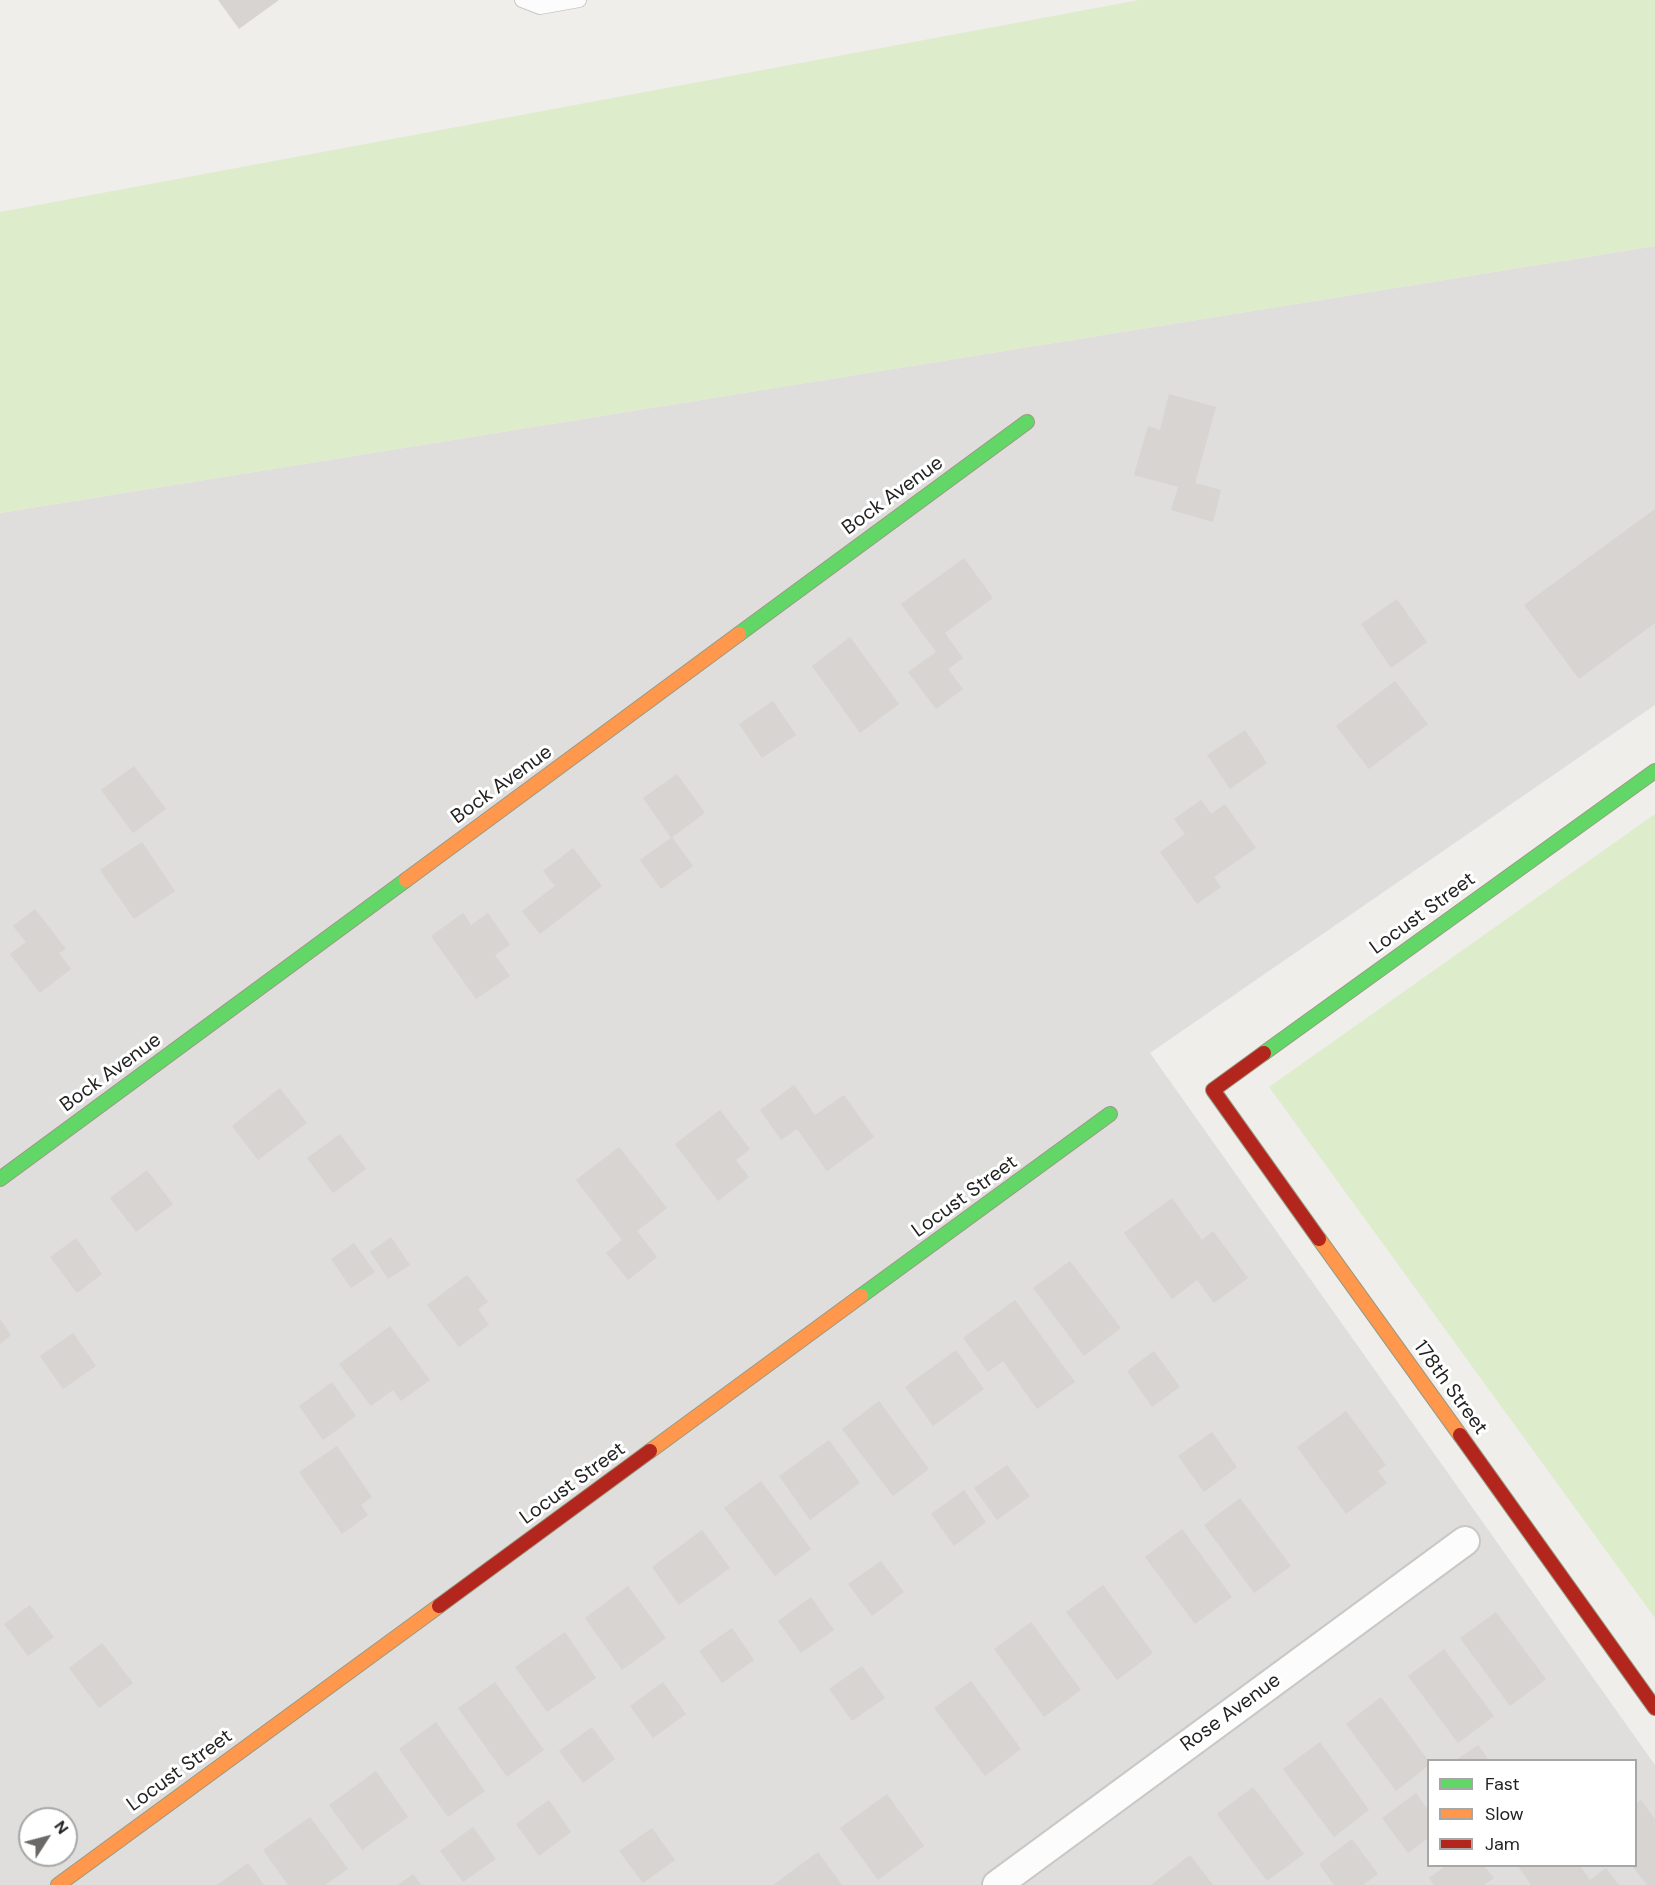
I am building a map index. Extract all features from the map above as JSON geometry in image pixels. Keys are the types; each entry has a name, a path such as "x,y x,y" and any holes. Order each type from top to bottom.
{"street":[{"name":"Bock Avenue","path":"0,1179 1027,422"},
{"name":"Locust Street","path":"1213,1090 1655,771"},
{"name":"178th Street","path":"1213,1090 1655,1708"},
{"name":"Locust Street","path":"58,1885 1110,1114"},
{"name":"Rose Avenue","path":"997,1885 1465,1541"}],"lane":[{"path":"522,0 540,7 579,0"}],"shaded area":[{"path":"1655,246 1655,705 1150,1053 1655,1765 1655,1885 0,1885 0,513"}],"green space":[{"path":"1139,0 1655,0 1655,246 0,513 0,212"},
{"path":"1655,814 1655,1618 1269,1087"}],"building":[{"path":"218,0 279,0 239,29"},
{"path":"1169,394 1216,407 1195,483 1221,490 1213,522 1171,510 1178,487 1134,475 1148,426 1160,430"},
{"path":"1655,509 1655,623 1579,679 1524,605"},
{"path":"964,558 993,598 945,633 963,658 948,669 963,689 936,709 908,672 936,652 901,604"},
{"path":"1397,599 1427,642 1391,668 1361,624"},
{"path":"850,637 899,704 860,733 812,666"},
{"path":"1395,681 1428,724 1369,769 1336,726"},
{"path":"773,701 796,735 762,758 739,724"},
{"path":"1245,730 1267,763 1230,789 1207,755"},
{"path":"134,766 166,809 133,833 101,790"},
{"path":"677,774 705,813 671,838 643,798"},
{"path":"1201,800 1211,814 1225,804 1256,848 1214,877 1221,887 1197,904 1160,852 1185,834 1174,819"},
{"path":"672,837 693,866 661,889 640,860"},
{"path":"142,842 175,891 134,919 100,870"},
{"path":"573,848 602,886 540,934 522,911 555,886 543,871"},
{"path":"35,909 66,949 59,953 71,969 40,993 10,954 26,942 13,926"},
{"path":"463,913 471,925 488,913 510,945 495,955 510,976 476,999 431,936"},
{"path":"794,1085 815,1115 844,1095 874,1137 827,1171 797,1129 781,1140 760,1110"},
{"path":"280,1088 307,1123 258,1160 232,1126"},
{"path":"720,1110 750,1149 736,1160 749,1177 718,1201 675,1144"},
{"path":"340,1134 366,1169 333,1193 307,1158"},
{"path":"619,1147 667,1208 637,1231 657,1257 628,1280 606,1253 622,1240 576,1180"},
{"path":"147,1170 173,1204 136,1232 110,1198"},
{"path":"1172,1198 1202,1240 1213,1231 1248,1278 1214,1303 1197,1280 1172,1299 1124,1233"},
{"path":"391,1237 410,1265 388,1279 370,1252"},
{"path":"76,1238 102,1274 77,1293 50,1257"},
{"path":"354,1243 375,1272 351,1288 331,1259"},
{"path":"1070,1261 1121,1328 1084,1356 1033,1288"},
{"path":"467,1275 488,1302 478,1309 489,1325 459,1347 427,1305"},
{"path":"1015,1300 1075,1382 1037,1409 1003,1361 988,1372 963,1338"},
{"path":"0,1319 11,1335 0,1344"},
{"path":"390,1326 430,1380 401,1401 393,1390 371,1406 339,1364"},
{"path":"73,1333 96,1366 63,1389 40,1356"},
{"path":"956,1350 984,1389 933,1426 905,1387"},
{"path":"1154,1351 1180,1387 1152,1407 1127,1371"},
{"path":"332,1382 356,1416 323,1440 299,1406"},
{"path":"879,1401 929,1469 893,1496 842,1429"},
{"path":"1346,1411 1386,1465 1378,1471 1387,1483 1346,1514 1297,1447"},
{"path":"1212,1432 1237,1467 1204,1492 1178,1456"},
{"path":"829,1440 860,1483 810,1520 779,1476"},
{"path":"337,1446 372,1497 361,1505 368,1515 342,1534 299,1472"},
{"path":"1007,1465 1030,1496 997,1520 974,1488"},
{"path":"761,1481 811,1549 775,1576 724,1508"},
{"path":"964,1490 986,1522 954,1546 931,1514"},
{"path":"1240,1498 1291,1566 1254,1593 1204,1525"},
{"path":"1182,1529 1232,1597 1195,1624 1145,1557"},
{"path":"702,1530 730,1568 679,1605 652,1567"},
{"path":"881,1561 904,1592 872,1616 848,1584"},
{"path":"1103,1585 1153,1653 1117,1680 1066,1612"},
{"path":"628,1586 666,1638 622,1670 585,1618"},
{"path":"811,1597 834,1630 801,1653 778,1621"},
{"path":"30,1605 54,1637 28,1656 4,1624"},
{"path":"1496,1612 1546,1679 1510,1706 1460,1638"},
{"path":"1031,1622 1081,1690 1044,1717 994,1649"},
{"path":"732,1628 754,1660 722,1683 699,1651"},
{"path":"565,1632 596,1678 547,1712 515,1667"},
{"path":"102,1643 133,1683 99,1708 69,1668"},
{"path":"1444,1649 1494,1716 1458,1743 1408,1676"},
{"path":"862,1666 885,1698 852,1721 829,1689"},
{"path":"971,1681 1021,1749 985,1776 934,1708"},
{"path":"495,1682 544,1750 507,1777 458,1708"},
{"path":"663,1682 686,1714 653,1738 630,1706"},
{"path":"1381,1697 1427,1759 1427,1767 1396,1791 1346,1724"},
{"path":"436,1722 485,1791 448,1817 399,1749"},
{"path":"592,1727 615,1759 583,1783 559,1751"},
{"path":"1320,1742 1369,1810 1334,1837 1283,1769"},
{"path":"1478,1745 1488,1759 1457,1759"},
{"path":"376,1771 408,1817 362,1850 329,1805"},
{"path":"1253,1787 1304,1854 1267,1881 1217,1814"},
{"path":"1416,1793 1427,1809 1427,1839 1408,1853 1382,1818"},
{"path":"887,1794 924,1846 878,1880 840,1828"},
{"path":"549,1800 571,1832 539,1856 516,1824"},
{"path":"1641,1800 1655,1819 1655,1885 1647,1885 1633,1867 1637,1867 1637,1803"},
{"path":"310,1817 348,1869 325,1885 288,1885 263,1850"},
{"path":"473,1827 496,1859 463,1882 440,1851"},
{"path":"652,1828 675,1860 643,1883 619,1851"},
{"path":"1352,1839 1378,1874 1363,1885 1334,1885 1319,1864"},
{"path":"818,1852 842,1885 773,1885"},
{"path":"1190,1855 1213,1885 1151,1885"},
{"path":"248,1863 264,1885 217,1885"},
{"path":"1445,1867 1485,1867 1494,1878 1484,1885 1434,1885 1429,1878"},
{"path":"1519,1867 1581,1867 1590,1880 1606,1868 1619,1885 1531,1885"},
{"path":"413,1874 421,1885 398,1885"}],"traffic: fast":[{"path":"739,634 1027,422"},
{"path":"1264,1053 1655,771"},
{"path":"0,1179 406,880"},
{"path":"861,1296 1110,1114"}],"traffic: slow":[{"path":"406,880 739,634"},
{"path":"1319,1239 1460,1435"},
{"path":"650,1451 861,1296"},
{"path":"58,1885 439,1606"}],"traffic: jam":[{"path":"1264,1053 1213,1090 1319,1239"},
{"path":"1460,1435 1655,1708"},
{"path":"439,1606 650,1451"}]}
